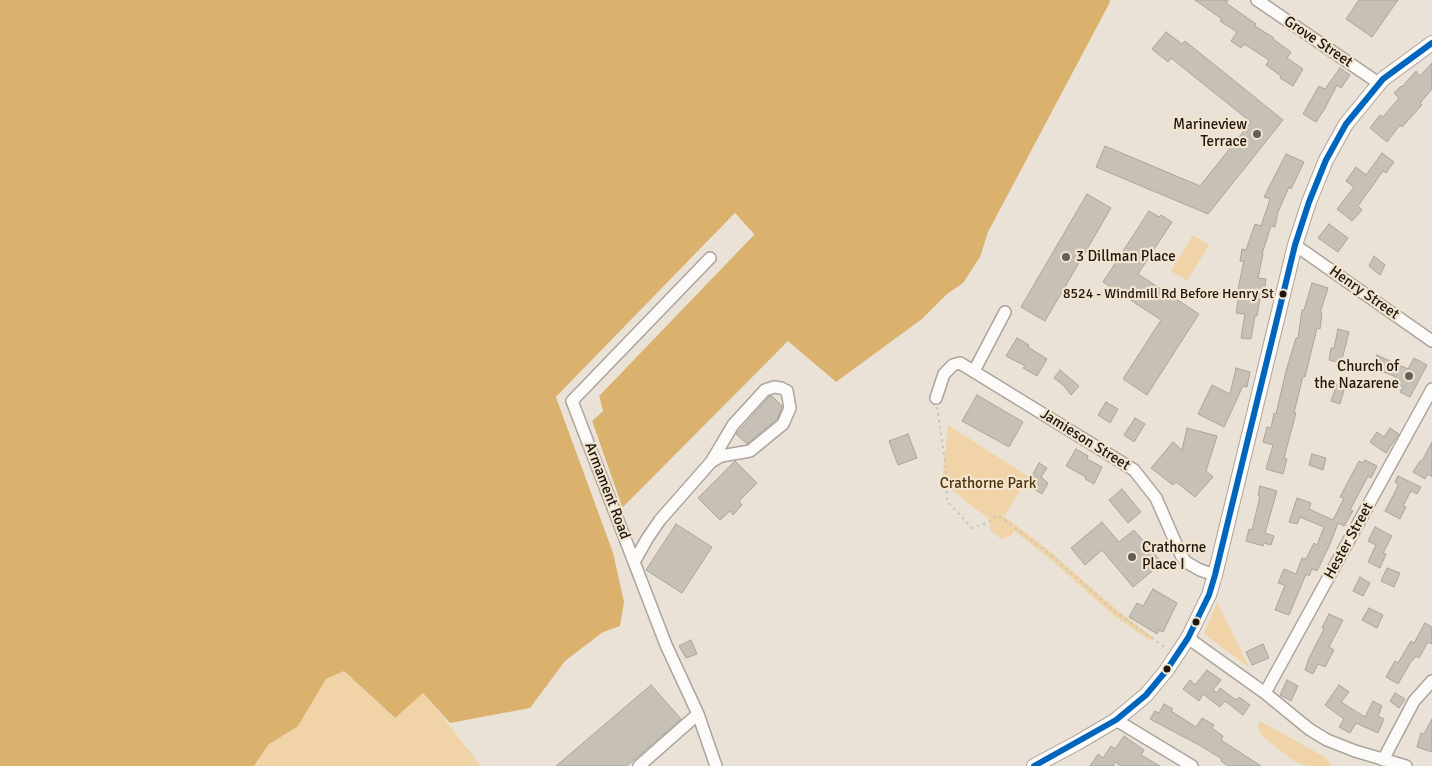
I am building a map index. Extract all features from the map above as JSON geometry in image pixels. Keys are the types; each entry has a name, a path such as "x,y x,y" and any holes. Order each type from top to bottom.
{"main road":[{"path":"1034,766 1116,720 1146,695 1188,638 1206,603 1215,575 1295,245 1308,202 1326,160 1346,124 1383,79 1432,43"}],"street":[{"name":"Grove Street","path":"1257,0 1380,84"},
{"name":"Henry Street","path":"1295,245 1432,341"},
{"name":"Armament Road","path":"710,258 572,401 666,645 698,714 716,766"},
{"path":"936,398 944,374 953,365 960,363 972,370 1005,312"},
{"name":"Jamieson Street","path":"972,370 1134,470 1156,498 1181,555 1186,562 1200,570 1215,575"},
{"path":"634,562 647,538 660,520 711,462 733,425 765,390 774,387 787,391 790,408 782,424 750,451 721,456 711,462"},
{"name":"Hester Street","path":"1265,693 1432,388"},
{"path":"1188,638 1265,693 1308,729 1327,740 1406,766"},
{"path":"1383,760 1414,701 1432,681"},
{"path":"639,766 698,714"},
{"path":"1116,720 1192,766"}],"path":[{"path":"936,398 946,468 947,501 972,528 987,523 998,515 1051,555 1115,612 1177,654"}],"green space":[{"path":"1193,235 1209,245 1187,281 1171,271"},
{"name":"Crathorne Park","path":"948,425 1029,477 1004,516 1052,553 1117,610 1153,637 1150,641 1113,615 1049,558 1014,531 1011,536 1001,539 990,530 990,520 942,482"},
{"path":"1217,602 1250,668 1204,634"},
{"path":"344,671 394,718 423,692 481,766 254,766 268,745 298,726 326,679"},
{"path":"1260,721 1321,755 1328,760 1331,766 1308,766 1294,761 1262,736 1258,726"}],"shaded area":[{"path":"0,0 1110,0 988,232 980,257 963,283 947,294 922,319 836,382 788,342 623,509 592,421 603,411 599,396 754,235 735,213 556,397 612,548 624,602 620,626 603,632 565,661 530,708 450,723 423,693 395,718 344,671 326,679 298,726 268,745 254,766 0,766"}],"pier":[{"path":"735,213 754,234 599,396 603,411 592,421 622,508 788,341 836,382 834,384 788,345 624,511 620,510 590,421 600,410 596,395 751,234 735,216 559,398 614,548 618,560 616,561 556,397"}],"building":[{"path":"1195,0 1228,0 1226,3 1291,52 1287,58 1303,69 1293,86 1280,78 1281,76 1266,65 1269,60 1244,44 1241,48 1231,41 1237,32 1220,21 1222,19"},
{"path":"1359,0 1398,0 1372,37 1346,19"},
{"name":"Marineview Terrace","path":"1166,32 1182,44 1185,41 1283,120 1208,214 1096,167 1105,146 1200,186 1251,122 1171,58 1168,62 1152,49"},
{"path":"1432,63 1432,89 1420,103 1422,105 1402,127 1400,125 1387,142 1370,128 1380,115 1383,117 1399,98 1394,93 1416,71 1420,76"},
{"path":"1340,68 1350,75 1341,88 1337,85 1316,122 1303,114 1319,86 1325,89"},
{"path":"1382,153 1394,162 1386,173 1383,171 1358,206 1362,210 1352,221 1337,209 1354,187 1346,181 1356,167 1366,175"},
{"path":"1286,154 1304,162 1291,189 1289,187 1278,212 1275,227 1271,226 1262,254 1258,278 1266,279 1264,294 1261,293 1257,316 1255,316 1251,339 1241,338 1245,314 1236,313 1240,289 1238,289 1244,261 1240,261 1242,249 1246,250 1255,224 1261,226 1270,199 1264,197"},
{"name":"3 Dillman Place","path":"1087,194 1111,208 1045,321 1021,307"},
{"path":"1149,211 1159,217 1161,215 1172,222 1138,274 1199,314 1147,395 1123,379 1161,320 1103,282"},
{"path":"1329,224 1348,238 1338,252 1318,238"},
{"path":"1374,256 1385,265 1380,275 1369,266"},
{"path":"1312,283 1328,288 1320,313 1322,313 1320,329 1317,328 1294,413 1296,413 1284,458 1287,459 1283,474 1266,469 1273,445 1263,442 1267,427 1271,428 1274,413 1276,414 1286,371 1296,338 1298,338 1302,310 1304,310"},
{"path":"1338,329 1349,332 1341,363 1329,360"},
{"path":"1017,338 1047,359 1037,376 1023,368 1025,366 1006,356"},
{"name":"Church of the Nazarene","path":"1377,355 1408,369 1414,358 1427,365 1410,397 1400,392 1403,387 1393,382 1396,377 1372,367"},
{"path":"1236,368 1250,372 1247,387 1243,386 1224,427 1198,414 1212,385 1230,394"},
{"path":"1060,370 1079,386 1071,395 1054,378"},
{"path":"1337,384 1345,387 1340,404 1331,401"},
{"path":"977,395 1023,422 1009,447 962,421"},
{"path":"770,396 782,406 778,418 747,444 736,434"},
{"path":"1106,402 1118,409 1110,423 1098,415"},
{"path":"1135,418 1145,424 1134,442 1124,435"},
{"path":"1187,428 1217,436 1206,471 1213,477 1195,497 1176,482 1173,485 1151,468 1173,442 1182,450"},
{"path":"1390,428 1399,434 1386,453 1370,442 1377,432 1384,437"},
{"path":"908,434 917,458 898,465 889,441"},
{"path":"1432,442 1432,477 1428,474 1425,479 1413,472 1420,461 1422,461"},
{"path":"1076,449 1088,456 1087,459 1102,467 1094,484 1085,479 1086,477 1066,466"},
{"path":"1312,454 1326,458 1323,470 1309,465"},
{"path":"1365,460 1377,466 1371,478 1368,476 1350,510 1353,511 1344,526 1338,523 1317,571 1312,569 1309,576 1306,574 1289,615 1275,610 1285,585 1278,583 1284,569 1296,574 1302,558 1306,559 1314,543 1317,545 1324,527 1300,517 1297,524 1289,522 1297,498 1311,503 1309,509 1333,520 1344,498 1340,497 1359,461 1363,463"},
{"path":"735,461 757,483 739,501 742,505 733,515 730,511 720,520 698,498"},
{"path":"1039,463 1047,468 1041,477 1048,483 1042,494 1027,485"},
{"path":"1398,476 1421,487 1417,494 1411,491 1403,506 1406,507 1400,519 1385,511 1397,488 1398,484 1395,482"},
{"path":"1260,486 1277,491 1265,533 1274,536 1271,545 1264,543 1263,546 1246,541 1249,529 1252,530 1260,496 1258,496"},
{"path":"1122,489 1141,512 1128,523 1109,500"},
{"name":"Crathorne Place I","path":"1102,522 1119,542 1134,530 1162,563 1133,587 1102,550 1085,565 1071,548"},
{"path":"676,524 712,547 682,593 646,570"},
{"path":"1375,527 1392,536 1383,553 1386,554 1380,568 1368,562 1376,545 1368,541"},
{"path":"1387,568 1400,573 1394,587 1381,581"},
{"path":"1360,577 1370,583 1363,596 1353,591"},
{"path":"1153,589 1177,603 1163,632 1159,630 1157,634 1129,617 1137,603 1143,606"},
{"path":"1369,608 1383,615 1377,628 1362,620"},
{"path":"1329,614 1343,620 1329,647 1334,650 1325,667 1318,664 1313,674 1305,670"},
{"path":"1425,623 1432,627 1432,644 1428,642 1419,658 1416,656 1412,660 1398,684 1386,677 1395,661 1398,663 1411,641 1414,643"},
{"path":"691,640 697,654 686,658 679,646"},
{"path":"1263,644 1269,658 1252,665 1246,652"},
{"path":"1207,670 1221,680 1213,690 1217,693 1220,688 1236,700 1239,697 1250,705 1243,715 1225,701 1220,707 1203,694 1199,701 1183,689 1190,680 1195,685"},
{"path":"1287,680 1298,686 1291,701 1280,695"},
{"path":"651,685 681,719 627,766 556,766"},
{"path":"1339,685 1349,692 1341,702 1365,717 1373,701 1382,706 1378,716 1384,719 1378,733 1356,723 1350,733 1339,727 1344,719 1325,705"},
{"path":"1395,693 1405,699 1399,708 1390,701"},
{"path":"1164,704 1173,709 1171,711 1196,727 1202,718 1214,725 1212,728 1223,736 1221,740 1261,766 1228,766 1221,761 1222,759 1201,746 1150,719 1155,711 1159,713"},
{"path":"1432,719 1432,752 1417,747 1421,733 1424,734"},
{"path":"1124,736 1144,750 1141,755 1160,766 1121,766 1115,762 1113,765 1115,766 1090,766 1098,754 1103,758 1111,746 1115,749"}],"transit line":[{"path":"1034,766 1116,720 1146,695 1166,671 1188,638 1209,595 1215,575 1295,245 1309,202 1326,160 1346,124 1383,79 1432,43"}],"place":[{"name":"Marineview Terrace","path":"1257,134"},
{"name":"3 Dillman Place","path":"1066,257"},
{"name":"8524 - Windmill Rd Before Henry St","path":"1283,294"},
{"name":"Church of the Nazarene","path":"1409,376"},
{"name":"Crathorne Place I","path":"1132,557"}]}
